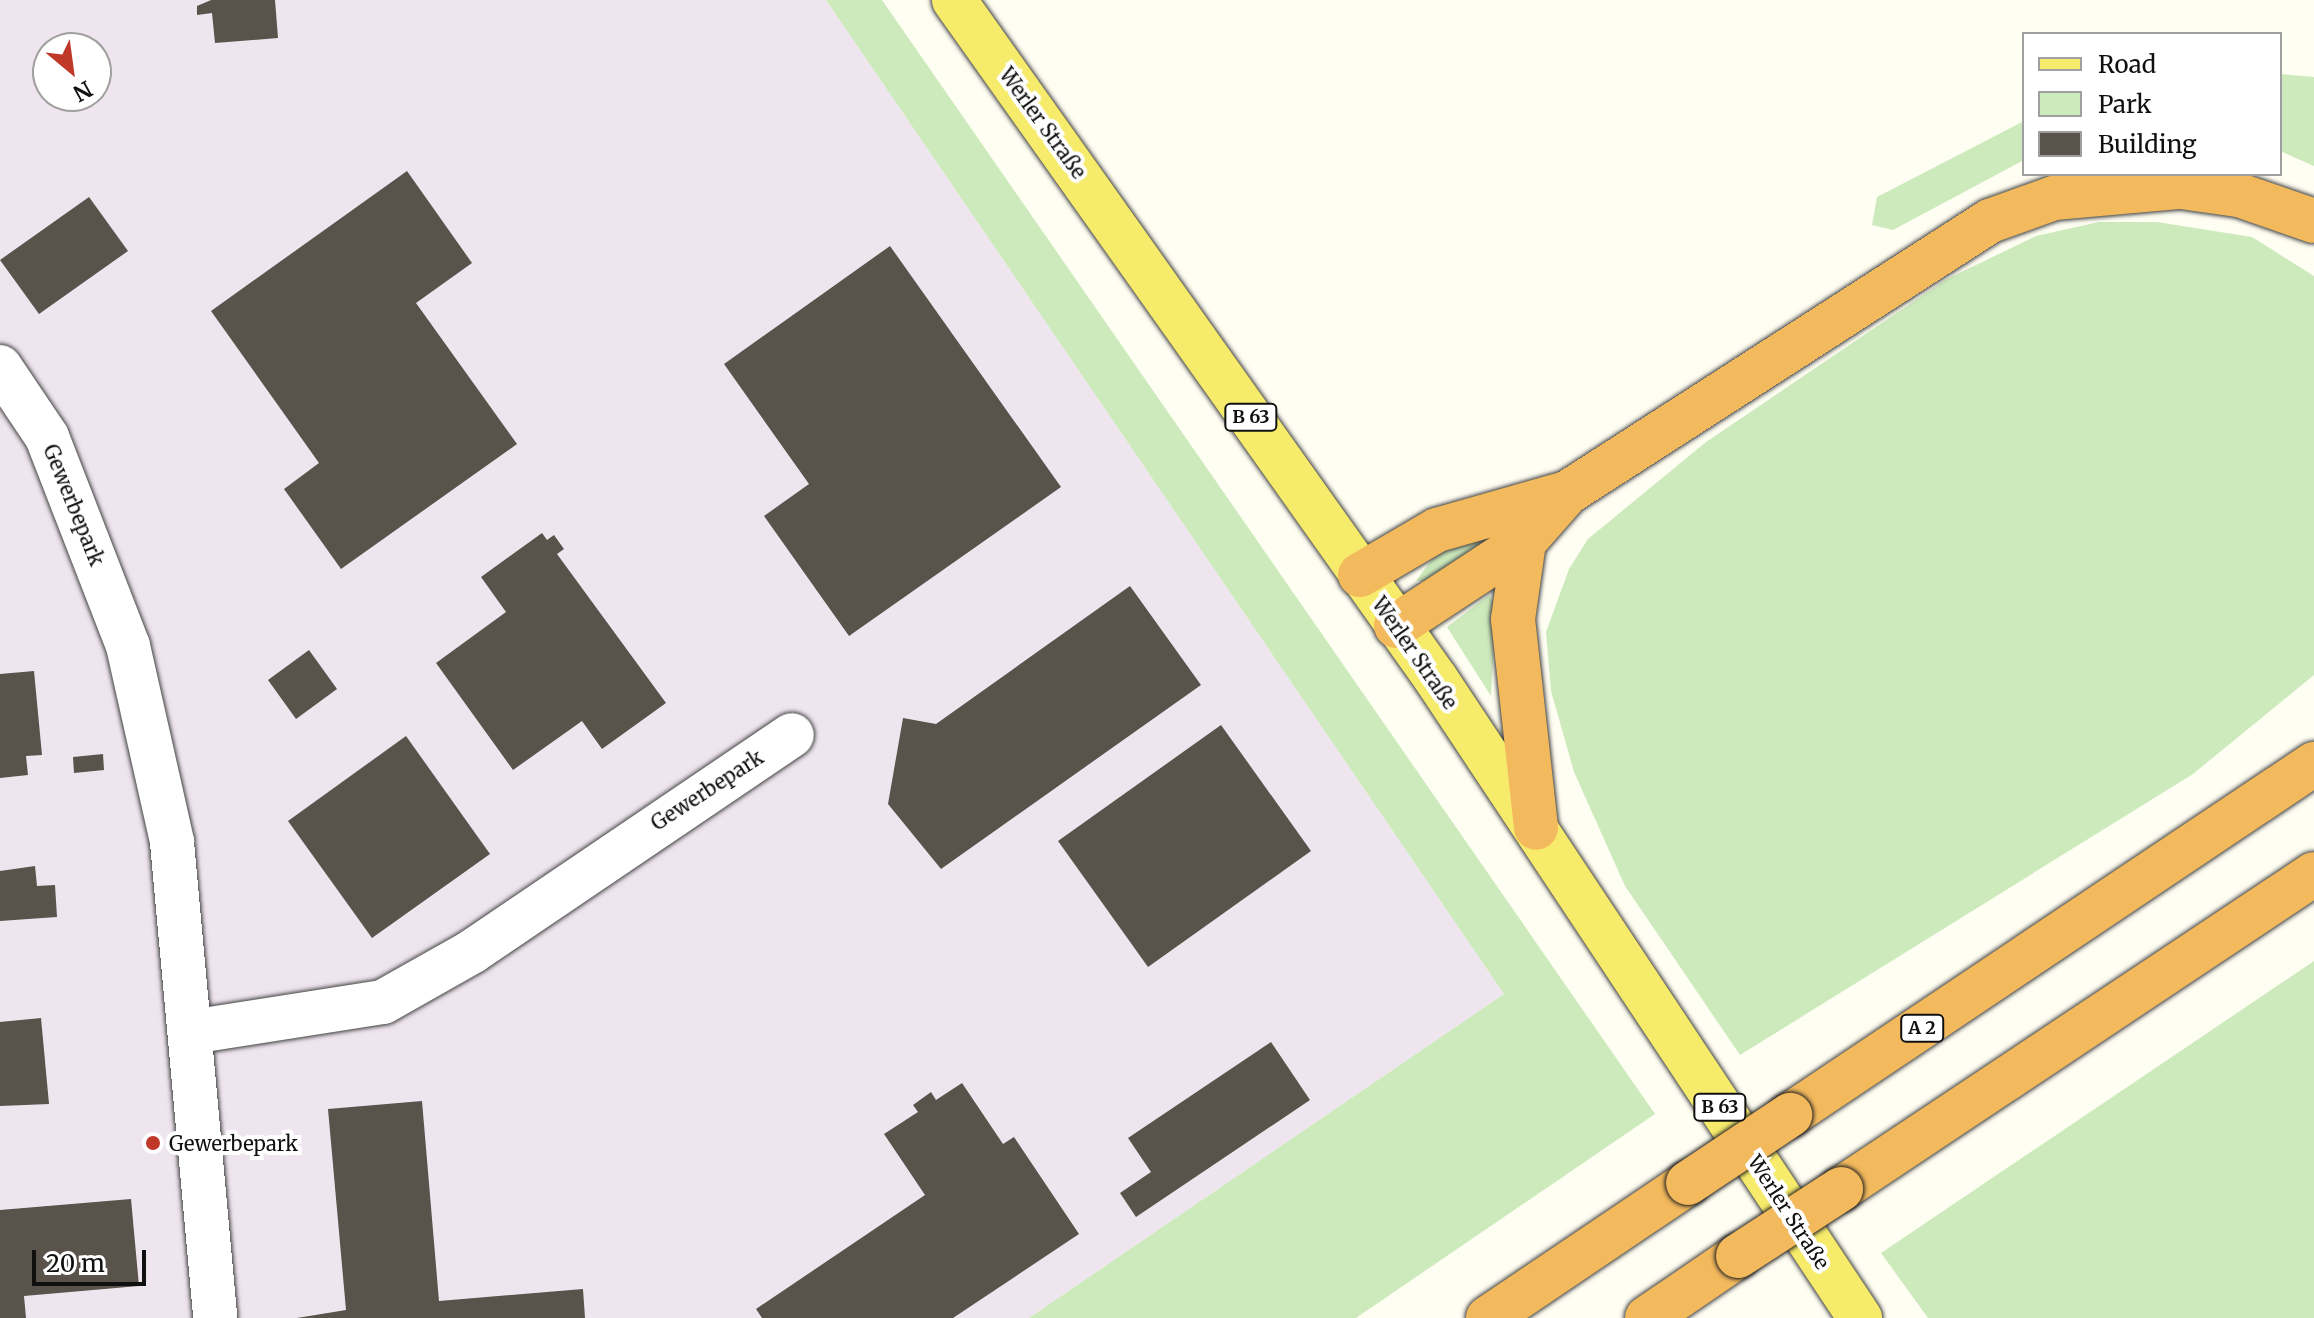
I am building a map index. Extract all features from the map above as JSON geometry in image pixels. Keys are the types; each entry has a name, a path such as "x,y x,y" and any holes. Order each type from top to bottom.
{"highway":[{"path":"1396,626 1524,542 1567,493 1990,221 2054,198 2181,187 2239,195 2314,221"},
{"path":"1360,575 1437,530 1567,493"},
{"path":"1524,542 1513,619 1536,828"},
{"path":"2305,771 2314,735"},
{"name":"A 2","path":"1488,1318 2305,771"},
{"path":"1647,1318 2314,874"}],"main road":[{"name":"Werler Straße","path":"954,0 1536,828 1860,1318"}],"street":[{"name":"Gewerbepark","path":"0,367 47,437 128,646 172,842 215,1318"},
{"name":"Gewerbepark","path":"191,1032 383,1002 473,951 792,735"}],"shaded area":[{"path":"0,0 826,0 1504,994 1029,1318 0,1318"}],"green space":[{"path":"826,0 882,0 1655,1114 1356,1318 1029,1318 1504,994"},
{"path":"2282,74 2314,77 2314,166 2282,152"},
{"path":"2022,122 2022,161 1893,230 1872,225 1877,197"},
{"path":"2099,222 2157,222 2252,237 2314,276 2314,675 2193,774 1740,1055 1625,886 1574,772 1551,691 1546,632 1569,569 1588,539 1706,442 1947,279 2036,236"},
{"path":"1514,524 1426,581 1416,581 1435,555"},
{"path":"1489,595 1496,605 1491,696 1447,627"},
{"path":"2314,961 2314,1318 1928,1318 1881,1253"}],"building":[{"path":"211,0 275,0 278,38 215,43 212,13 197,15 197,6"},
{"path":"407,171 472,263 416,303 517,444 341,569 284,489 319,463 211,311"},
{"path":"89,197 128,251 39,314 0,260"},
{"path":"890,246 1061,487 849,636 764,516 809,484 724,364"},
{"path":"542,533 547,540 554,535 564,549 557,554 666,703 602,749 582,721 513,770 436,663 506,612 481,577"},
{"path":"1130,586 1201,685 941,869 888,804 903,718 936,724"},
{"path":"309,650 337,689 296,719 268,680"},
{"path":"34,671 42,755 26,756 28,775 0,778 0,674"},
{"path":"1221,725 1311,851 1148,967 1058,841"},
{"path":"406,736 490,854 372,938 288,821"},
{"path":"103,754 104,770 74,773 73,757"},
{"path":"35,866 37,886 55,885 57,917 0,921 0,871"},
{"path":"41,1018 49,1104 0,1106 0,1022"},
{"path":"1271,1042 1310,1100 1136,1217 1120,1193 1151,1172 1128,1138"},
{"path":"962,1083 1003,1144 1014,1137 1079,1234 953,1318 762,1318 756,1309 925,1195 884,1134 918,1112 913,1105 931,1092 936,1100"},
{"path":"422,1101 439,1301 583,1289 585,1318 297,1318 346,1310 328,1109"},
{"path":"131,1199 139,1286 24,1296 26,1318 0,1318 0,1210"}],"place":[{"name":"Gewerbepark","path":"153,1143"}]}
